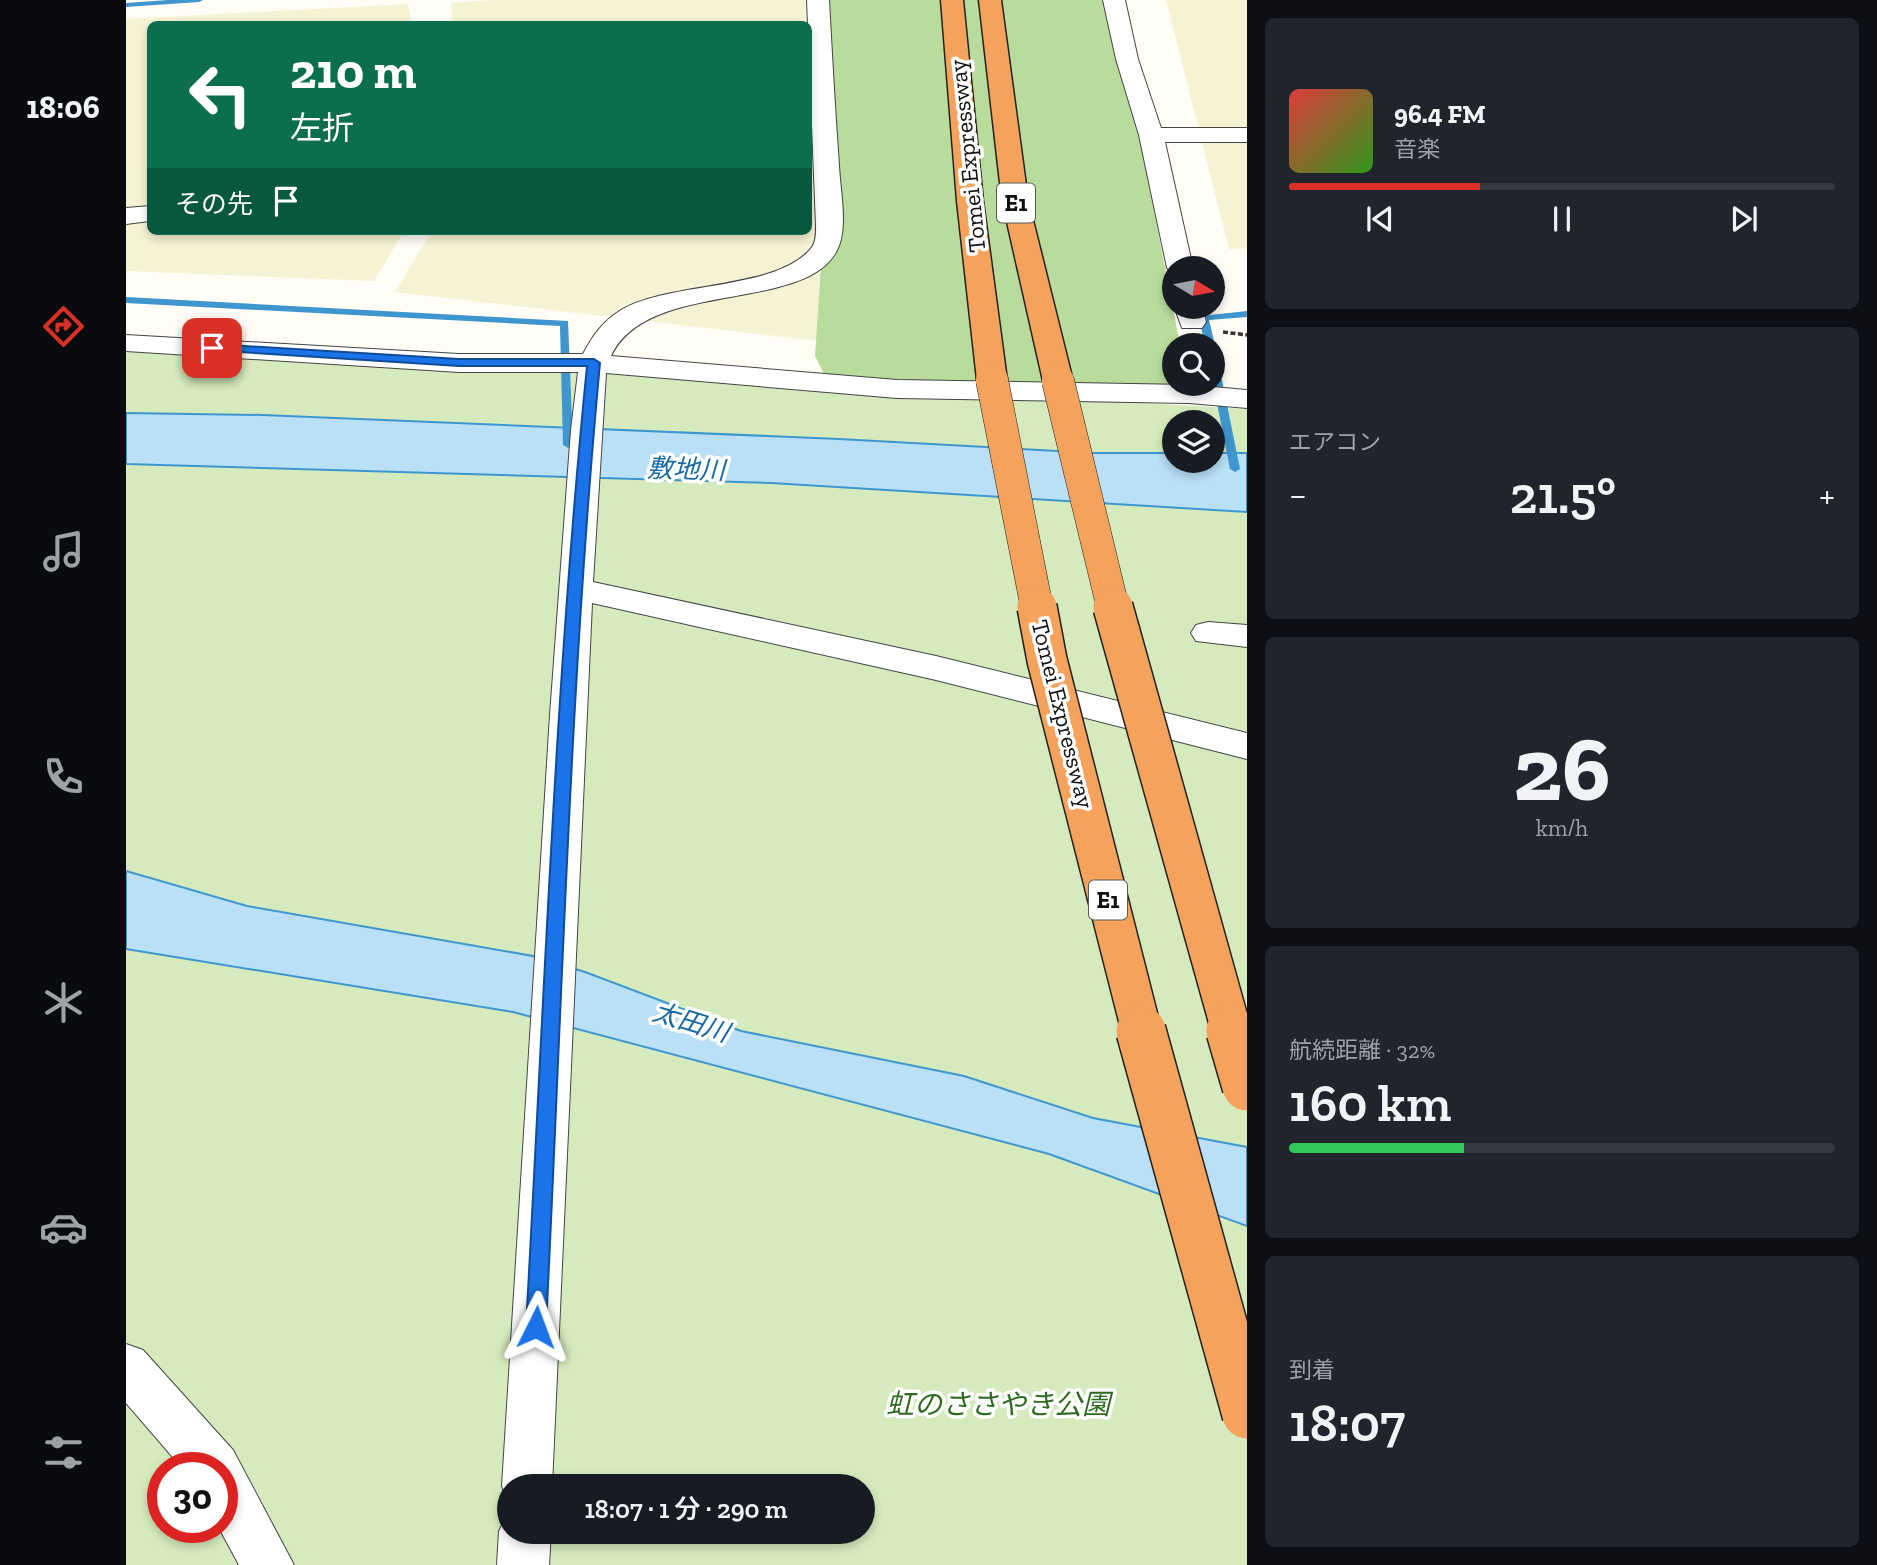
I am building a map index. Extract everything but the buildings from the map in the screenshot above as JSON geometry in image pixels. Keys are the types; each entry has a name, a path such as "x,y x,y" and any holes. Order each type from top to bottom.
{"highway":[{"name":"Tomei Expressway","path":"991,10 1015,200 1058,382 1126,661 1247,1086"},
{"name":"Tomei Expressway","path":"952,11 992,380 1047,660 1152,1073 1247,1414"}],"street":[{"path":"528,1474 576,589 594,363 600,340 631,315 662,303 800,271 822,252 829,236 818,161 818,0"},
{"path":"1114,0 1127,59 1151,135 1177,256"},
{"path":"1151,135 1247,135"},
{"path":"126,216 147,214"},
{"path":"126,343 459,363 594,363 897,389 1189,394 1247,399"},
{"path":"576,589 936,668 1247,746"},
{"path":"1208,634 1247,636"},
{"path":"126,1367 201,1452"},
{"path":"238,1511 268,1565"},
{"path":"523,1565 524,1544"}],"shaded area":[{"path":"493,0 818,0 826,342 395,292 430,235 812,235 812,21 453,21 451,3"},
{"path":"1166,0 1247,0 1247,248 1229,249"},
{"path":"408,4 411,21 147,21 147,235 402,235 374,281 126,271 126,19"}],"green space":[{"path":"822,0 1113,0 1163,256 1162,319 1175,319 1178,333 1162,333 1162,393 828,382 815,356 822,252"},
{"name":"虹のささやき公園","path":"126,343 1247,409 1247,636 1232,636 1247,643 1247,1565 126,1565"}],"water":[{"name":"敷地川","path":"126,413 263,415 839,439 1094,453 1162,453 1162,473 1225,473 1225,453 1247,453 1247,512 771,483 126,464"},
{"name":"太田川","path":"126,871 247,906 533,956 585,972 741,1031 964,1076 1093,1118 1247,1147 1247,1226 1049,1154 513,1012 126,949"}],"waterway":[{"path":"126,5 199,0"},
{"path":"126,300 565,323 568,445"},
{"path":"1207,333 1204,318 1247,314"},
{"path":"1220,396 1235,469"}],"route":[{"path":"212,348 459,363 594,363 584,466 565,775 536,1327"}]}
